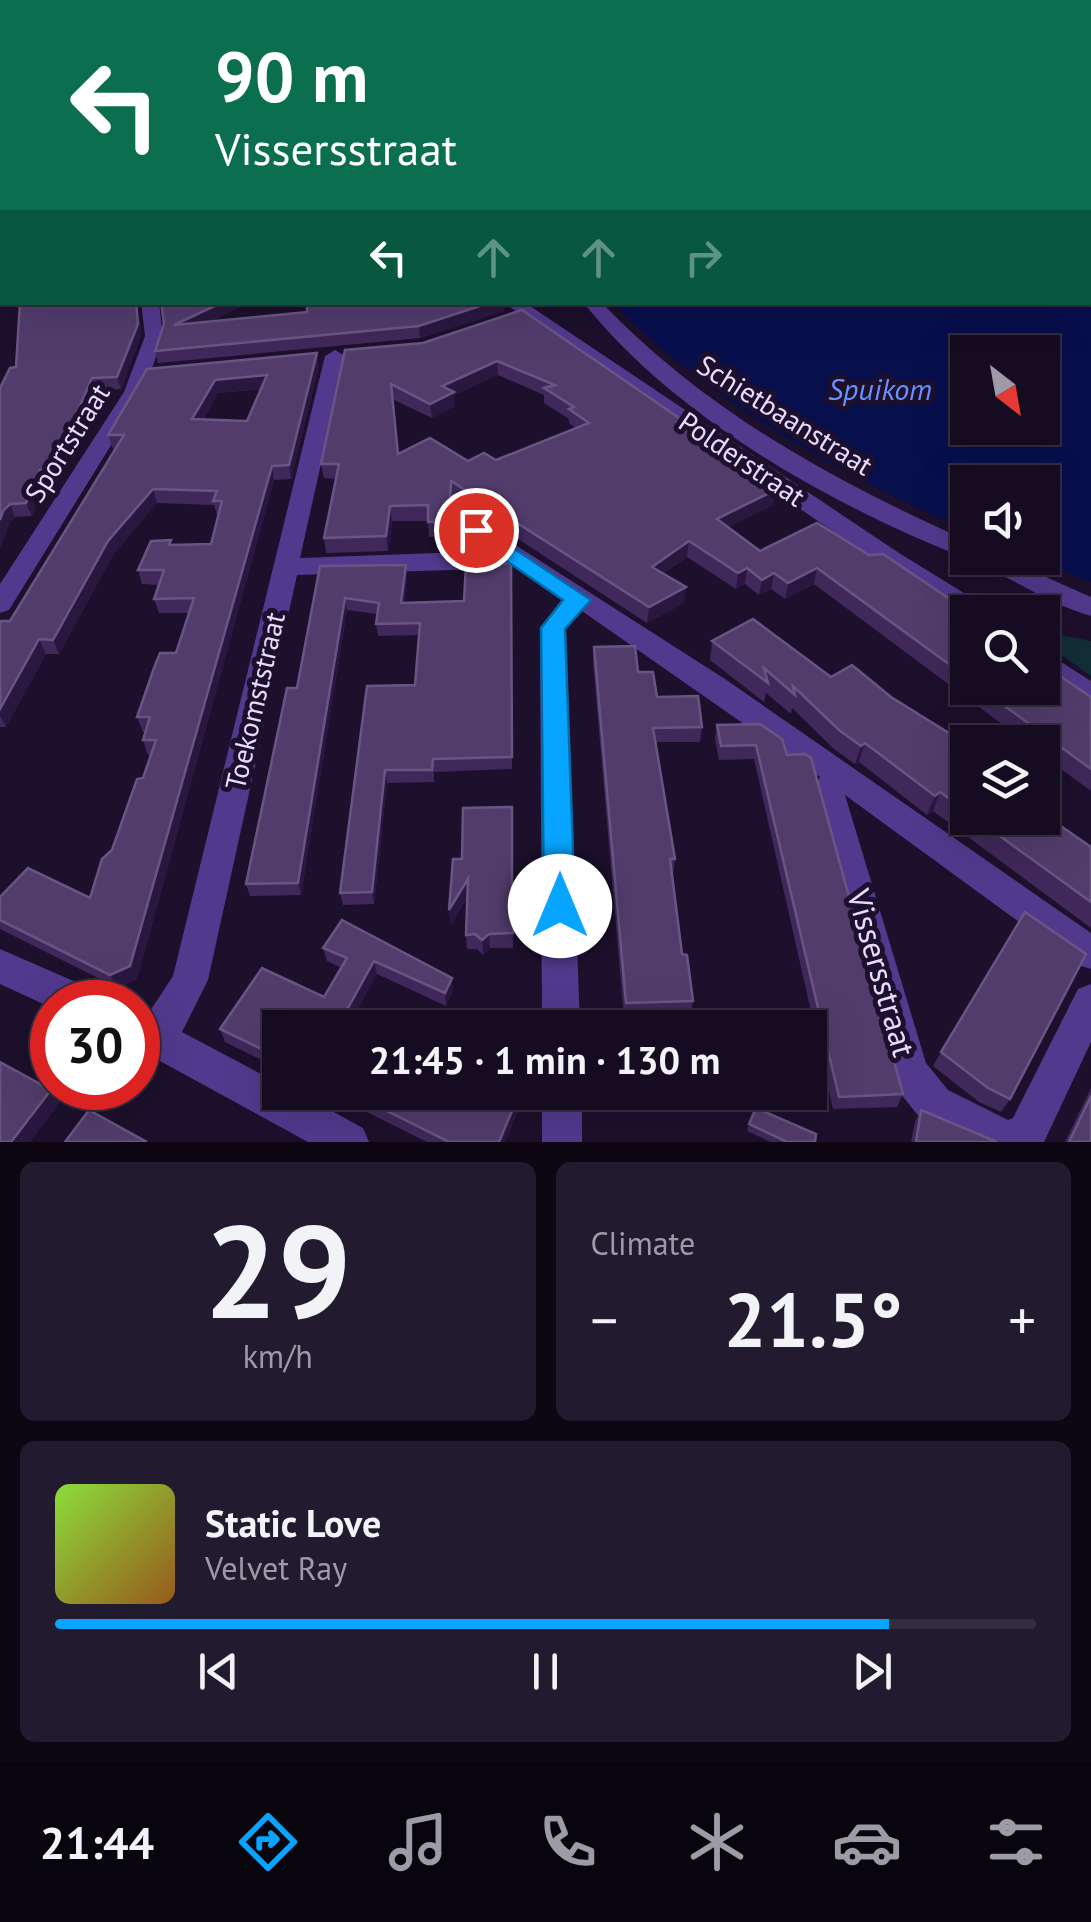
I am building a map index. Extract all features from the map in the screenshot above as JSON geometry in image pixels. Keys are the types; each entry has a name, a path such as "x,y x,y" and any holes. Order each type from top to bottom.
{"street":[{"name":"Sportstraat","path":"0,604 151,373 154,336 150,305"},
{"name":"Schietbaanstraat","path":"593,305 651,363 780,455 857,498 950,542"},
{"name":"Polderstraat","path":"515,311 950,596"},
{"name":"Toekomststraat","path":"160,1022 173,1014 190,980 335,356"},
{"path":"476,530 703,678 1091,953"},
{"path":"288,567 480,561 512,555"},
{"path":"1020,575 1091,607"},
{"path":"561,1010 553,628 566,610 580,600"},
{"path":"1060,673 1091,695"},
{"name":"Vissersstraat","path":"843,775 828,789 910,1074 934,1104 1006,1141 1027,1133 1091,1002"},
{"path":"0,966 31,980"},
{"path":"160,1040 349,1142"},
{"path":"562,1110 562,1142"}],"shaded area":[{"path":"1060,635 1091,641 1091,676 1060,654"}],"water":[{"name":"Spuikom","path":"615,305 1091,305 1091,582 1060,570 1060,465 950,465 950,523 825,460 692,373"}],"building":[{"path":"20,305 136,305 138,324 117,377 92,378 51,470 40,470 26,503 10,504 0,520 0,388 10,368 16,367"},
{"path":"161,305 217,305 174,325 307,312 307,305 483,305 419,326 155,351 164,324"},
{"path":"522,310 682,420 677,422 775,490 717,519 760,551 817,523 869,555 883,554 950,599 950,665 817,568 788,583 774,573 762,580 747,568 738,573 689,541 652,567 686,587 649,607 451,481 449,521 428,522 428,505 390,506 386,536 324,538 339,464 321,464 345,350 423,343","holes":["497,361 555,385 544,388 574,407 569,409 589,423 496,460 484,453 468,461 430,438 398,454 391,384 430,404 454,392 442,386"]},
{"path":"317,353 289,465 272,466 130,966 110,975 0,920 0,897 28,868 90,898 102,859 112,850 137,779 143,778 156,740 143,740 150,717 137,717 160,653 176,653 194,598 154,599 164,570 138,570 151,541 171,540 169,545 211,544 222,501 213,501 217,491 153,489 108,541 53,640 39,639 0,709 0,621 10,621 124,435 108,435 147,369","holes":["267,375 247,421 192,419 215,380"]},
{"path":"511,563 512,757 433,759 432,770 385,770 372,892 340,893 367,686 415,685 420,623 376,624 379,603 345,598 298,883 246,884 287,688 297,688 320,566 406,565 401,603 464,601 466,564"},
{"path":"753,619 831,677 852,665 891,697 950,734 950,799 940,792 935,796 865,743 861,746 793,686 795,695 764,668 768,683 712,641"},
{"path":"635,646 638,672 653,672 657,697 698,696 702,727 653,728 675,859 670,859 682,954 687,955 693,1001 626,1003 594,647"},
{"path":"1060,676 1091,697 1091,769 1060,746 1060,725 1031,725 1003,705 1060,705"},
{"path":"760,724 782,739 787,755 805,754 811,758 903,1094 839,1097 827,1046 827,1010 818,1010 756,745 721,746 717,725"},
{"path":"512,807 512,913 518,918 513,933 489,934 482,940 475,934 466,935 468,879 449,910 453,859 462,859 463,808"},
{"path":"1060,825 1091,847 1091,902 998,835 1060,835"},
{"path":"1025,912 1086,954 1010,1099 988,1088 941,1052"},
{"path":"342,920 452,978 445,993 374,961 348,1008 352,1010 262,1010 262,1049 220,1029 262,968 324,997 347,958 323,948"},
{"path":"0,1062 30,1078 30,1110 36,1110 11,1142 0,1142"},
{"path":"1091,1096 1091,1142 1069,1142"},
{"path":"89,1110 147,1142 65,1142"},
{"path":"385,1110 512,1110 499,1142 449,1142"},
{"path":"755,1110 761,1110 816,1134 815,1142 787,1142 749,1124"},
{"path":"921,1110 997,1142 916,1142"}],"route":[{"path":"476,530 580,600 566,610 553,628 560,906"}]}
